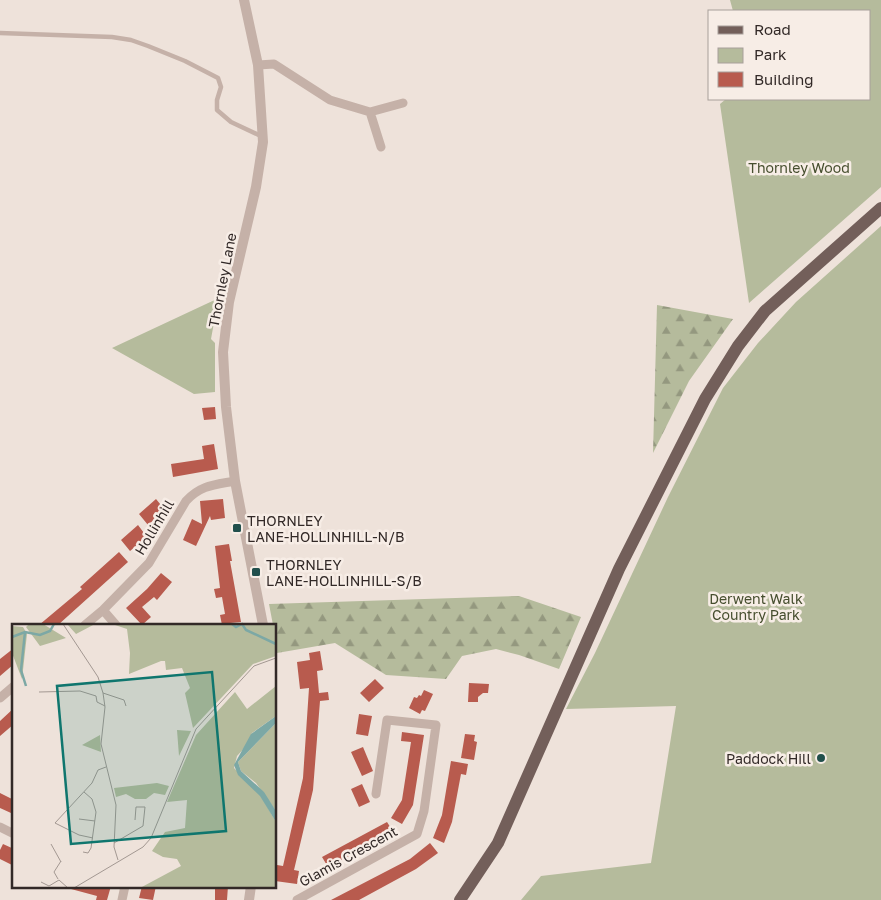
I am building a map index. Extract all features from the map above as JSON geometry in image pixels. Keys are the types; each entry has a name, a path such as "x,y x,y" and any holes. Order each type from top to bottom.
{"main road":[{"path":"460,900 498,843 619,569 709,391 738,346 765,311 881,208"}],"street":[{"name":"Thornley Lane","path":"244,0 258,65 263,137 256,187 229,302 223,352 226,407 235,481 263,624"},
{"path":"258,65 274,64 330,100 370,112 404,102"},
{"path":"370,112 381,147"},
{"name":"Hollinhill","path":"86,624 103,610 149,563 192,494 201,488 235,481"},
{"path":"103,610 115,624"},
{"path":"0,698 12,688"},
{"name":"Glamis Crescent","path":"297,900 417,834 424,811 436,725 387,720 376,794"},
{"path":"0,827 12,833"}],"lane":[{"path":"0,33 112,37 148,46 218,78 221,88 217,100 217,110 231,122 263,137"}],"green space":[{"name":"Thornley Wood","path":"730,0 881,0 881,187 749,303 720,104 725,100 871,100 871,10 733,10"},
{"name":"Derwent Walk Country Park","path":"881,226 881,900 521,900 541,876 651,863 676,706 566,709 595,653 668,497 723,388 758,343 796,302"},
{"path":"221,297 220,313 215,317 211,339 215,343 215,392 194,394 112,348"},
{"path":"657,305 733,319 689,381 653,453"},
{"path":"519,596 581,617 559,669 496,649 462,656 446,679 386,675 335,643 277,653 276,624 273,624 269,604"}],"building":[{"path":"215,407 216,419 204,420 202,408"},
{"path":"214,444 218,469 173,477 171,464 204,459 202,446"},
{"path":"156,499 165,510 148,525 139,514"},
{"path":"223,499 225,518 211,520 210,516 196,546 183,540 192,519 202,524 200,501"},
{"path":"138,525 147,537 130,551 121,540"},
{"path":"229,544 232,561 230,561 241,622 222,624 220,615 225,614 222,597 216,598 214,589 220,588 215,546"},
{"path":"119,552 128,562 59,624 40,624 82,589 80,587"},
{"path":"161,573 172,582 157,600 154,597 142,607 151,617 141,624 126,608"},
{"path":"12,650 12,666 0,676 0,659"},
{"path":"320,651 323,670 317,671 319,693 328,692 329,700 320,701 313,790 294,870 299,871 297,884 276,881 276,870 277,865 283,866 303,778 309,688 300,689 297,662 310,660 309,653"},
{"path":"375,679 384,688 369,702 360,693"},
{"path":"469,683 489,684 488,693 483,693 478,697 478,702 468,702"},
{"path":"424,690 433,694 425,711 422,710 420,714 409,708 414,697 421,696"},
{"path":"12,710 12,726 0,736 0,721"},
{"path":"359,714 372,716 368,736 356,734"},
{"path":"402,732 424,735 413,805 402,824 391,818 402,800 411,742 401,741"},
{"path":"465,734 475,735 474,741 477,742 474,760 461,758"},
{"path":"363,747 373,771 362,776 351,752"},
{"path":"451,761 468,764 466,775 461,774 452,822 444,843 433,838 442,815"},
{"path":"362,784 370,802 359,807 351,789"},
{"path":"0,793 12,799 11,813 0,808"},
{"path":"387,822 394,833 328,867 322,857"},
{"path":"430,843 438,853 416,869 359,900 331,900 410,859"},
{"path":"3,844 12,848 12,865 0,859 0,850"},
{"path":"110,888 107,900 96,900 97,896 71,889"},
{"path":"142,888 156,888 153,900 139,898"},
{"path":"215,888 228,888 227,900 215,900"}],"place":[{"name":"THORNLEY LANE-HOLLINHILL-N/B","path":"237,528"},
{"name":"THORNLEY LANE-HOLLINHILL-S/B","path":"256,572"},
{"name":"Paddock Hill","path":"821,758"}]}
